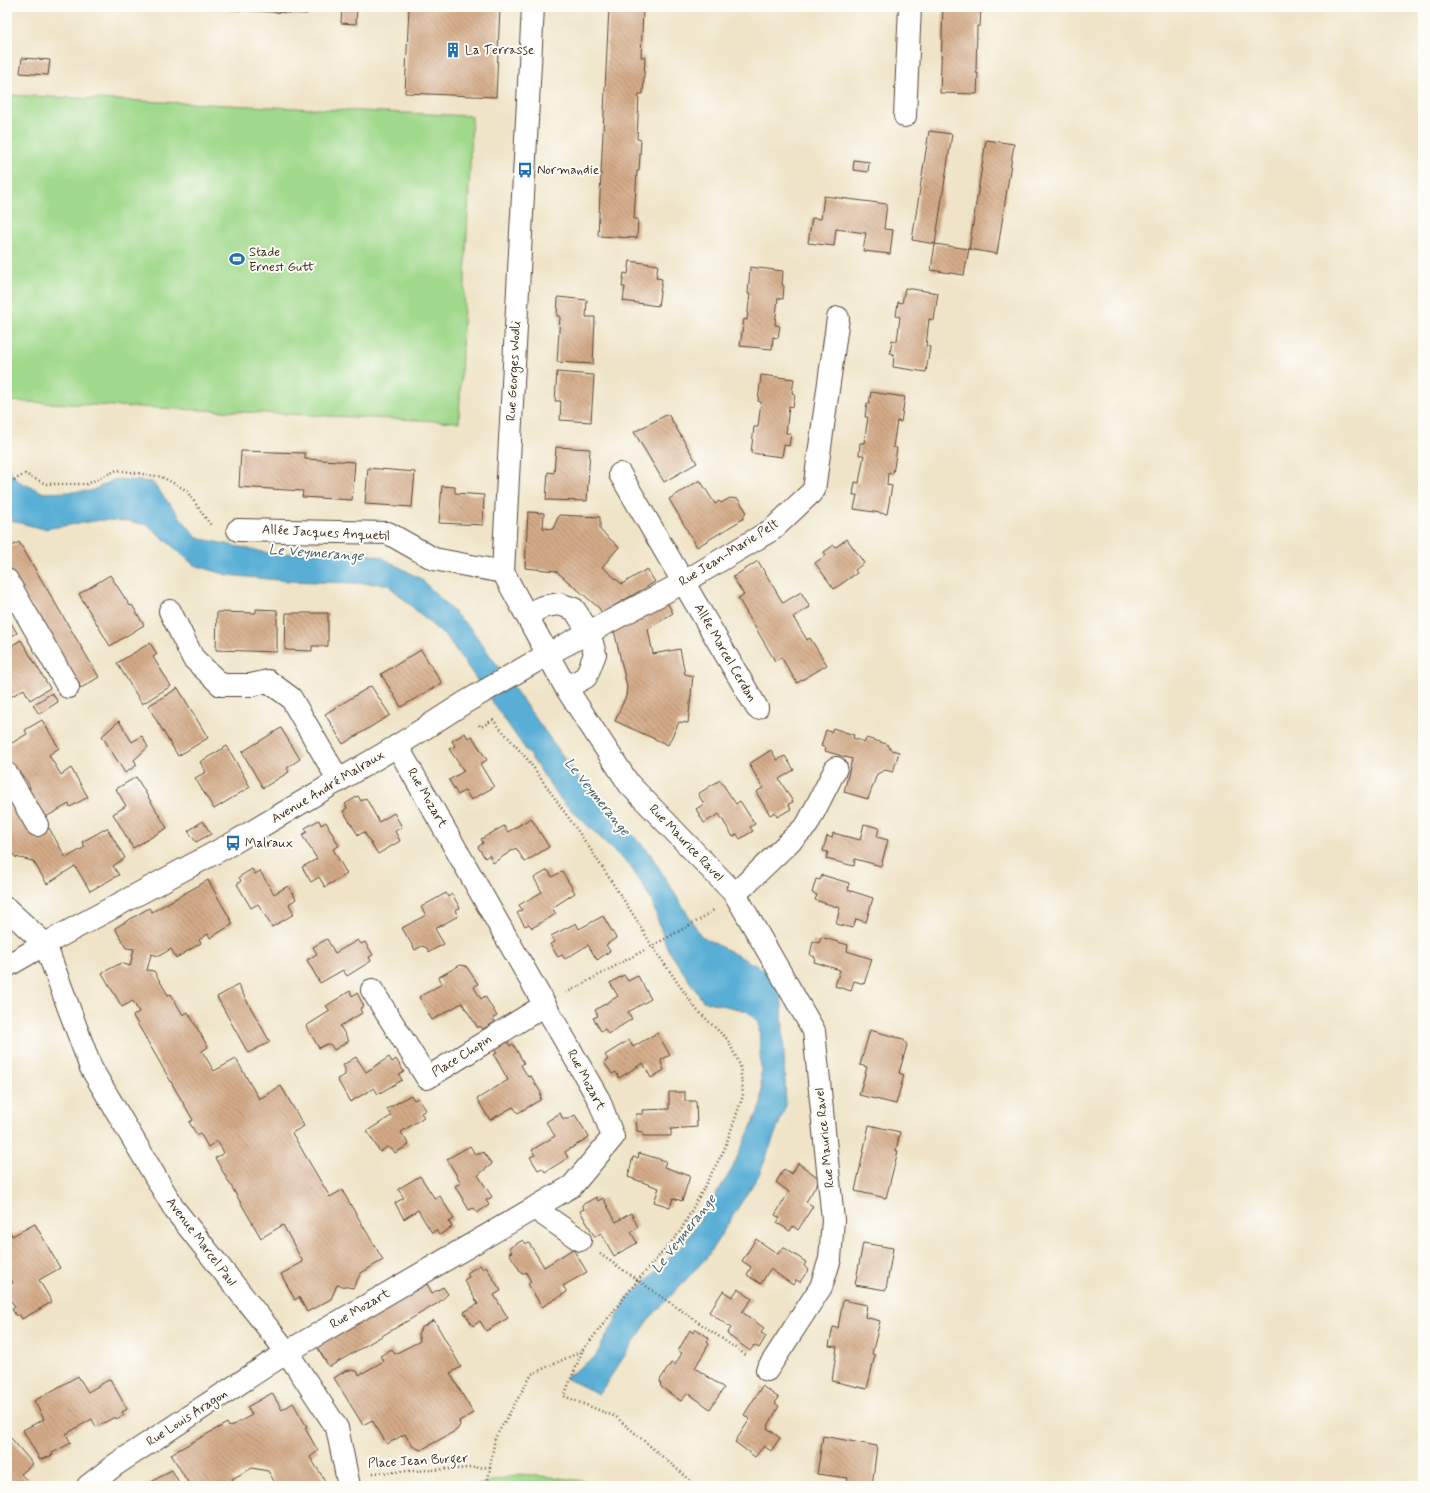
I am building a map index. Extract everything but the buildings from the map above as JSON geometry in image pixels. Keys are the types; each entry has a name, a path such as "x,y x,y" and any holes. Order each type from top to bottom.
{"street":[{"name":"Rue Georges Wodli","path":"504,572 533,7"},
{"path":"905,116 910,7"},
{"name":"Rue Jean-Marie Pelt","path":"548,654 684,582 773,529 814,490 838,318"},
{"name":"Allée Marcel Cerdan","path":"620,474 757,708"},
{"name":"Allée Jacques Anquetil","path":"238,530 388,533 434,559 504,572"},
{"path":"504,572 527,615 542,606 558,604 574,609 590,632 595,654 586,677 566,688"},
{"path":"7,580 68,687"},
{"path":"170,611 193,658 221,685 251,685 268,681 291,698 339,781"},
{"name":"Rue Maurice Ravel","path":"527,615 566,688 629,784 735,894 814,1032 833,1220 830,1259 820,1287 767,1370"},
{"name":"Avenue André Malraux","path":"7,966 233,843 339,781 464,703 548,654"},
{"name":"Rue Mozart","path":"287,1352 572,1186 612,1137 599,1100 397,746"},
{"path":"735,894 807,825 836,768"},
{"path":"7,774 36,825"},
{"path":"7,909 45,944"},
{"name":"Avenue Marcel Paul","path":"45,944 91,1068 175,1210 287,1352 338,1428 348,1480"},
{"name":"Place Chopin","path":"372,990 427,1078 545,1004"},
{"path":"534,1208 580,1240"},
{"name":"Rue Louis Aragon","path":"88,1486 114,1465 287,1352"}],"path":[{"path":"7,484 25,474 46,484 87,484 117,470 162,477 186,490 212,527 238,530"},
{"path":"545,1004 703,918"},
{"path":"580,1240 767,1370"},
{"path":"582,1351 564,1396 616,1417 697,1486"},
{"name":"Place Jean Burger","path":"348,1480 490,1467 487,1486"}],"green space":[{"name":"Stade Ernest Gutt","path":"7,95 472,116 459,422 7,401"},
{"path":"520,1474 635,1486 472,1486"}],"water":[{"name":"Le Veymerange","path":"7,467 18,481 44,493 91,491 116,479 152,482 197,538 273,554 355,551 381,557 421,579 471,629 583,784 649,852 701,936 770,973 781,984 786,1105 760,1173 707,1257 650,1318 599,1394 565,1378 595,1357 627,1299 684,1244 731,1171 762,1103 759,1023 747,1011 703,1001 667,948 651,899 631,867 561,800 449,640 387,584 287,581 228,575 194,565 148,525 127,521 101,520 44,529 13,521 7,515"}],"place":[{"name":"La Terrasse","path":"453,50"},
{"name":"Normandie","path":"525,170"},
{"name":"Stade Ernest Gutt","path":"237,259"},
{"name":"Malraux","path":"233,843"}]}
